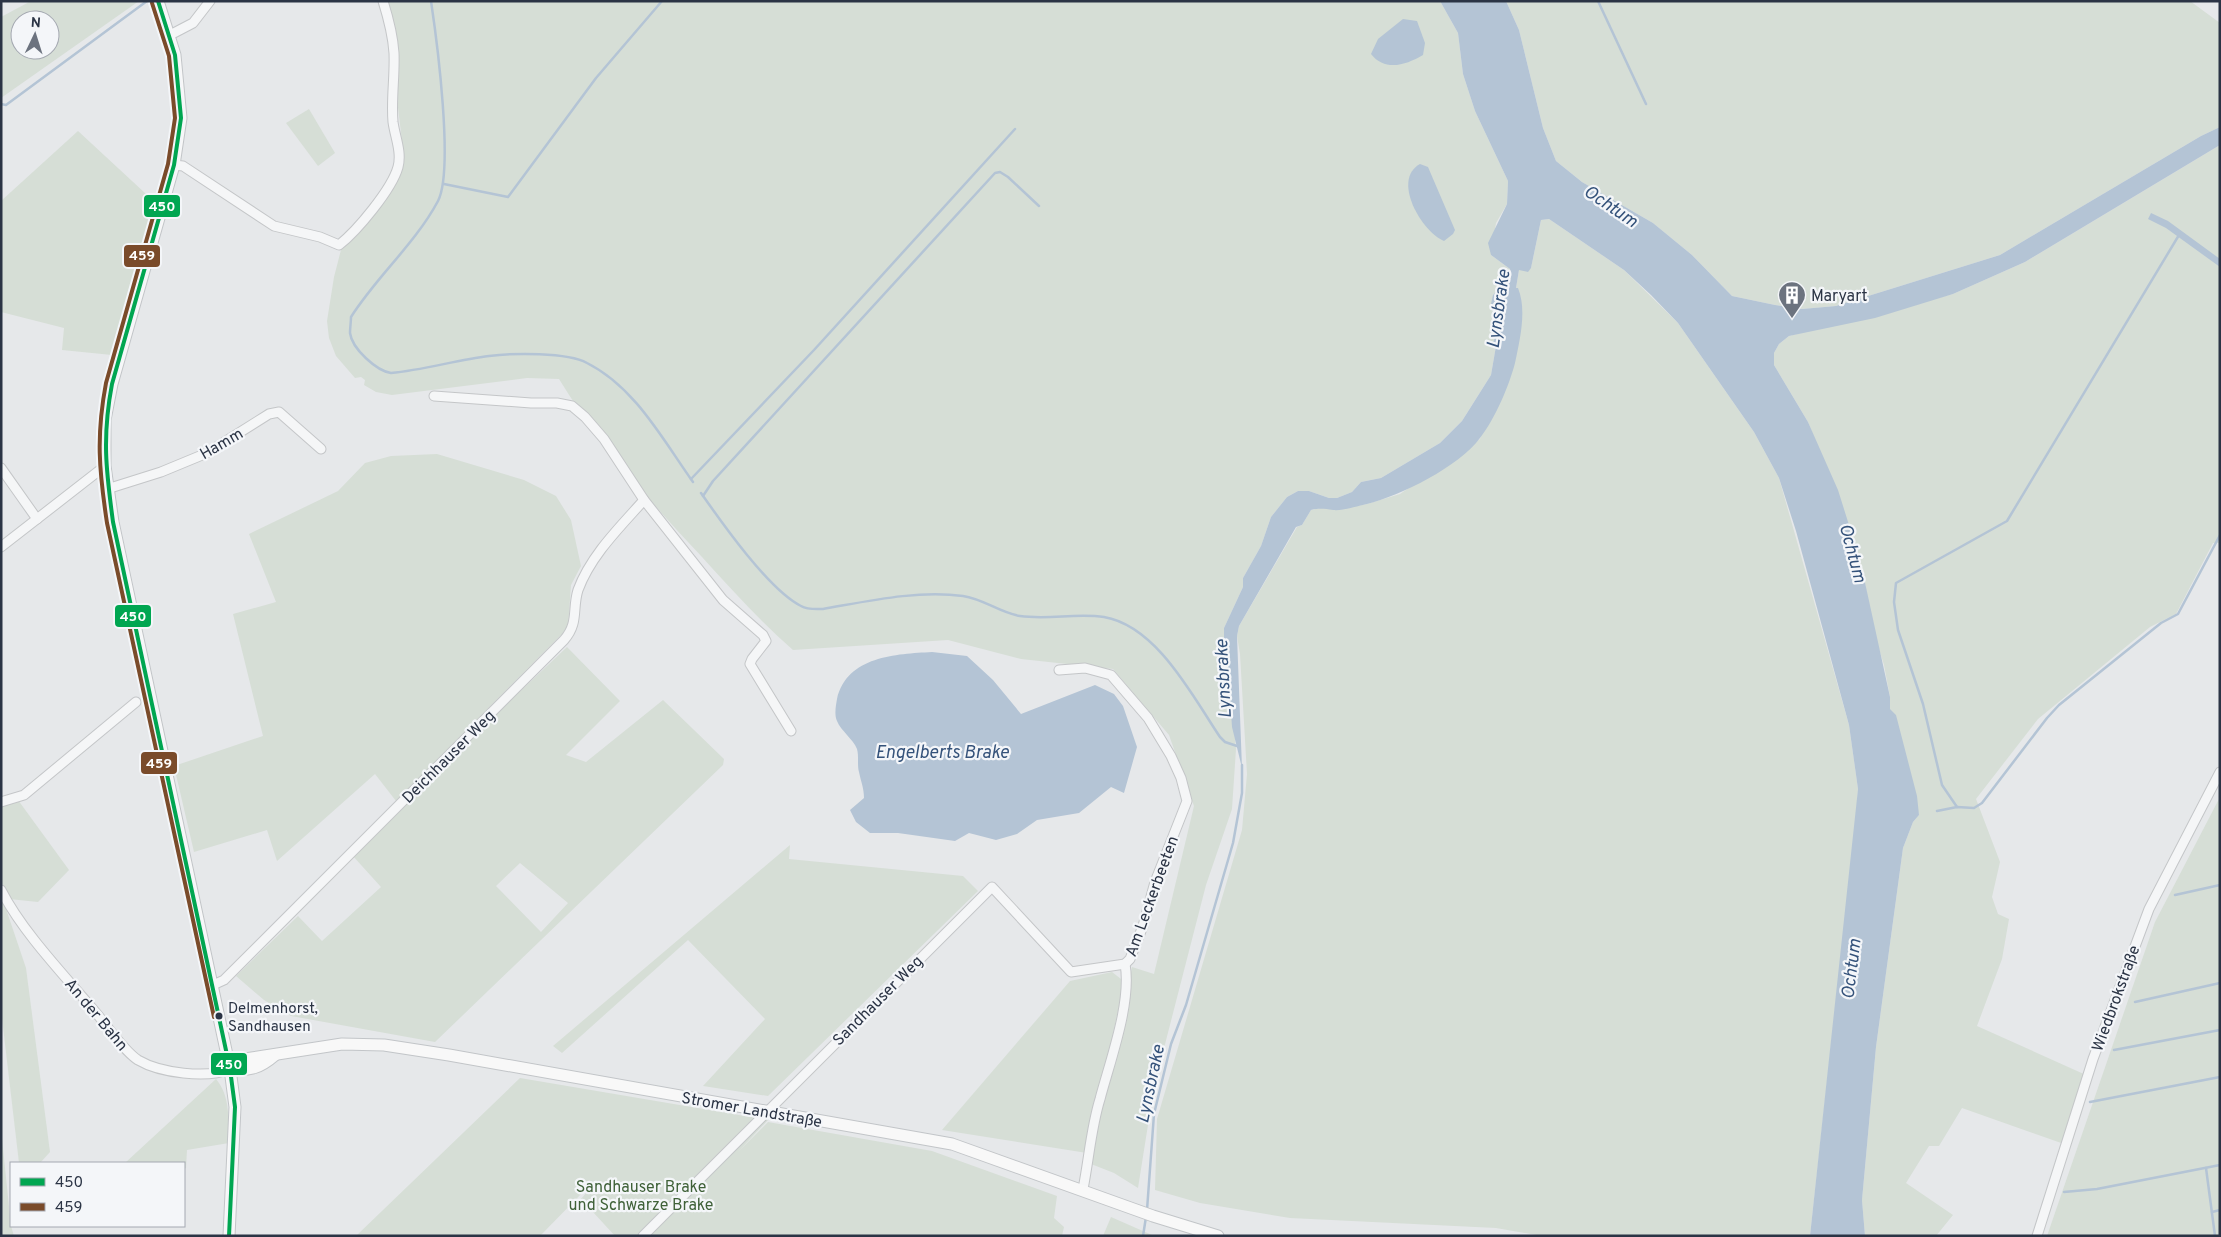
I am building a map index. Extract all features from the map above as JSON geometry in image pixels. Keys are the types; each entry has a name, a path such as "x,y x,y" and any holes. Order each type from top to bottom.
{"main road":[{"path":"158,1 175,55 181,99 179,138 174,165 112,384 105,420 104,466 107,490 230,1069 235,1107 229,1236"},
{"name":"Stromer Landstraße","path":"230,1069 245,1059 318,1046 384,1045 952,1144 1140,1212 1218,1236"}],"street":[{"path":"170,35 193,23 210,1"},
{"path":"174,165 183,166 274,226 320,237 339,245 348,238 395,176 399,165 399,151 393,121 394,52 383,1"},
{"path":"434,396 557,403 572,406 585,417 604,440 644,500 723,600 763,635 766,641 750,664 791,731"},
{"name":"Hamm","path":"107,490 161,472 207,453 269,414 279,412 321,449"},
{"path":"1,547 104,466"},
{"path":"1,468 37,518"},
{"name":"Deichhauser Weg","path":"213,985 224,980 573,630 578,591 590,566 606,542 644,500"},
{"name":"Am Leckerbeeten","path":"1059,670 1085,668 1111,675 1148,718 1171,756 1181,778 1187,801 1155,882 1143,926 1130,959 1126,964 1126,988 1122,1010 1109,1073 1094,1121 1083,1190"},
{"path":"1,802 24,795 136,702"},
{"name":"Wiedbrokstraße","path":"2037,1236 2093,1059 2146,918 2220,772"},
{"name":"Sandhauser Weg","path":"643,1236 765,1111 992,887 1071,972 1126,964"},
{"name":"An der Bahn","path":"1,890 50,958 136,1059 171,1071 219,1074 230,1069"}],"green space":[{"path":"31,1 139,1 60,57 60,10 14,10"},
{"path":"385,1 1440,1 1458,33 1463,74 1475,111 1508,181 1507,204 1496,223 1491,255 1510,269 1510,275 1497,311 1498,329 1493,342 1496,346 1491,375 1462,421 1440,443 1381,478 1361,482 1352,492 1337,498 1329,498 1309,491 1298,491 1287,497 1271,517 1261,546 1243,578 1243,587 1224,628 1224,645 1227,652 1236,749 1232,809 1206,885 1154,1087 1138,1188 1114,1173 1091,1164 1132,967 1154,974 1194,806 1169,735 1113,669 1021,659 948,640 793,650 746,605 644,494 574,403 559,379 527,378 392,395 376,392 364,385 365,380 361,377 355,378 336,356 329,338 327,321 334,277 342,246 392,188 403,149"},
{"path":"1506,1 2190,1 2220,23 2220,127 2201,136 2000,255 1836,306 1802,309 1775,305 1732,296 1692,255 1653,223 1582,182 1556,161 1543,128 1519,30"},
{"path":"10,12 10,60 55,60 1,98 1,17"},
{"path":"309,109 335,153 318,166 286,123"},
{"path":"78,131 159,206 112,355 62,350 64,328 1,312 1,201"},
{"path":"2220,145 2220,543 2213,543 2176,614 2150,627 2038,719 1976,799 2000,862 1992,897 1998,914 2009,919 2002,959 1977,1026 2086,1075 2064,1144 1962,1108 1939,1146 1929,1146 1906,1183 1953,1215 1936,1236 1865,1236 1862,1200 1876,1047 1903,848 1913,822 1919,815 1890,709 1890,697 1884,665 1874,633 1864,578 1856,561 1849,525 1808,422 1774,365 1774,353 1779,344 1789,336 1953,294 2025,262"},
{"path":"1549,219 1624,270 1678,323 1754,432 1779,478 1849,725 1858,789 1856,819 1810,1236 1542,1236 1496,1228 1290,1218 1200,1203 1155,1190 1157,1119 1242,830 1247,774 1240,654 1237,636 1239,626 1297,527 1302,525 1311,510 1325,507 1334,510 1367,504 1400,494 1480,439 1519,270 1531,268 1541,220"},
{"path":"437,454 524,480 556,496 571,520 581,566 571,585 568,628 396,801 375,774 277,861 267,830 194,852 174,766 263,736 233,614 276,602 249,534 338,491 365,463 391,456"},
{"path":"567,647 620,701 566,755 586,762 663,700 724,759 723,765 435,1042 291,1016 264,1000 236,976 298,916 322,941 381,887 352,855 400,805","holes":["520,863 568,903 541,932 496,886"]},
{"path":"2220,797 2220,1236 2047,1236 2155,922"},
{"path":"18,800 69,870 38,902 9,899 1,881 1,807"},
{"path":"790,845 789,859 963,876 978,891 768,1096 703,1086 765,1019 688,940 562,1053 553,1046"},
{"path":"1,894 26,968 50,1152 41,1162 19,1162 1,1010"},
{"path":"1112,972 1121,979 1123,988 1087,1153 942,1130 1070,981"},
{"name":"Sandhauser Brake und Schwarze Brake","path":"520,1078 768,1120 738,1152 768,1122 932,1151 1057,1196 1054,1218 1064,1227 1062,1236 615,1236 581,1199 586,1193 584,1191 540,1236 356,1236"},
{"path":"216,1079 221,1086 226,1101 229,1143 187,1150 185,1168 185,1162 126,1162"},
{"path":"1,1129 10,1227 14,1236 1,1236"},
{"path":"1111,1217 1152,1235 1154,1236 1103,1236"}],"water":[{"name":"Ochtum","path":"1440,1 1506,1 1519,30 1543,128 1556,161 1582,182 1653,223 1692,255 1732,296 1775,305 1802,309 1836,306 2000,255 2201,136 2220,127 2220,145 2025,262 1953,294 1875,318 1789,336 1779,344 1774,353 1774,365 1808,422 1838,490 1849,525 1856,561 1864,578 1890,697 1890,709 1896,715 1917,796 1919,815 1913,822 1903,848 1876,1047 1862,1200 1865,1236 1810,1236 1858,789 1849,725 1796,531 1779,478 1754,432 1678,323 1624,270 1549,219 1541,220 1531,268 1528,272 1519,270 1516,288 1518,288 1521,297 1522,315 1521,335 1515,363 1501,402 1480,438 1471,449 1444,469 1396,494 1346,509 1311,510 1302,525 1296,527 1239,626 1237,636 1242,768 1232,727 1224,628 1243,587 1243,578 1261,546 1271,517 1287,497 1298,491 1309,491 1329,498 1337,498 1352,492 1361,482 1381,478 1440,443 1462,421 1491,375 1496,346 1493,342 1499,323 1497,313 1491,304 1493,295 1502,286 1507,287 1511,278 1510,269 1491,255 1488,243 1507,204 1508,181 1475,111 1463,74 1458,33"},
{"path":"1403,19 1417,21 1425,43 1423,55 1410,62 1396,65 1389,65 1377,60 1371,54 1378,39"},
{"path":"1420,164 1428,167 1455,230 1444,241 1435,236 1419,217 1409,193 1408,182 1412,172"},
{"path":"2151,213 2168,221 2220,259 2220,267 2166,228 2148,219"},
{"name":"Engelberts Brake","path":"932,652 967,656 993,680 1021,714 1095,685 1114,694 1123,706 1137,747 1124,793 1111,787 1079,813 1037,820 1017,834 996,840 969,833 955,841 898,833 870,833 856,822 850,810 864,798 864,791 858,769 857,749 836,719 837,699 842,685 851,674 862,666 889,656"}],"waterway":[{"path":"1,104 6,105 147,1"},
{"path":"431,1 443,104 443,185 438,201 429,217 351,317 350,333 355,346 372,364 391,373 489,356 512,354 554,355 578,359 604,373 634,400 659,432 693,482"},
{"path":"444,184 508,197 596,78 662,1"},
{"path":"1598,1 1646,104"},
{"path":"691,479 814,350 1015,129"},
{"path":"703,496 713,481 995,173 1000,172 1008,177 1039,206"},
{"path":"1957,807 1942,785 1923,704 1898,630 1894,602 1896,583 2007,521 2179,235"},
{"path":"701,493 733,538 761,571 788,598 806,608 823,609 875,600 928,594 963,596 1020,616 1094,616 1123,623 1141,634 1157,648 1172,665 1220,737 1225,742 1237,746"},
{"path":"1937,811 1957,807 1974,808 1982,803 2059,705 2161,623 2178,614 2220,535"},
{"name":"Lynsbrake","path":"1147,1210 1154,1114 1171,1044 1186,1005 1233,843 1242,793 1242,765"},
{"path":"2175,895 2220,885"},
{"path":"2135,1002 2220,983"},
{"path":"2114,1050 2220,1030"},
{"path":"2090,1102 2220,1077"},
{"path":"2064,1192 2097,1189 2220,1165"},
{"path":"2206,1168 2215,1236"},
{"path":"2212,1212 2220,1210"},
{"name":"Lynsbrake","path":"1143,1236 1146,1217"}],"transit line":[{"name":"450","path":"158,1 175,55 181,118 174,165 112,384 107,421 106,453 113,522 230,1069 235,1107 229,1236"},
{"name":"459","path":"152,3 169,56 175,118 168,164 106,383 100,437 102,486 107,523 214,1017"}],"place":[{"name":"Maryart","path":"1792,319"},
{"name":"Delmenhorst, Sandhausen","path":"219,1016"}]}
